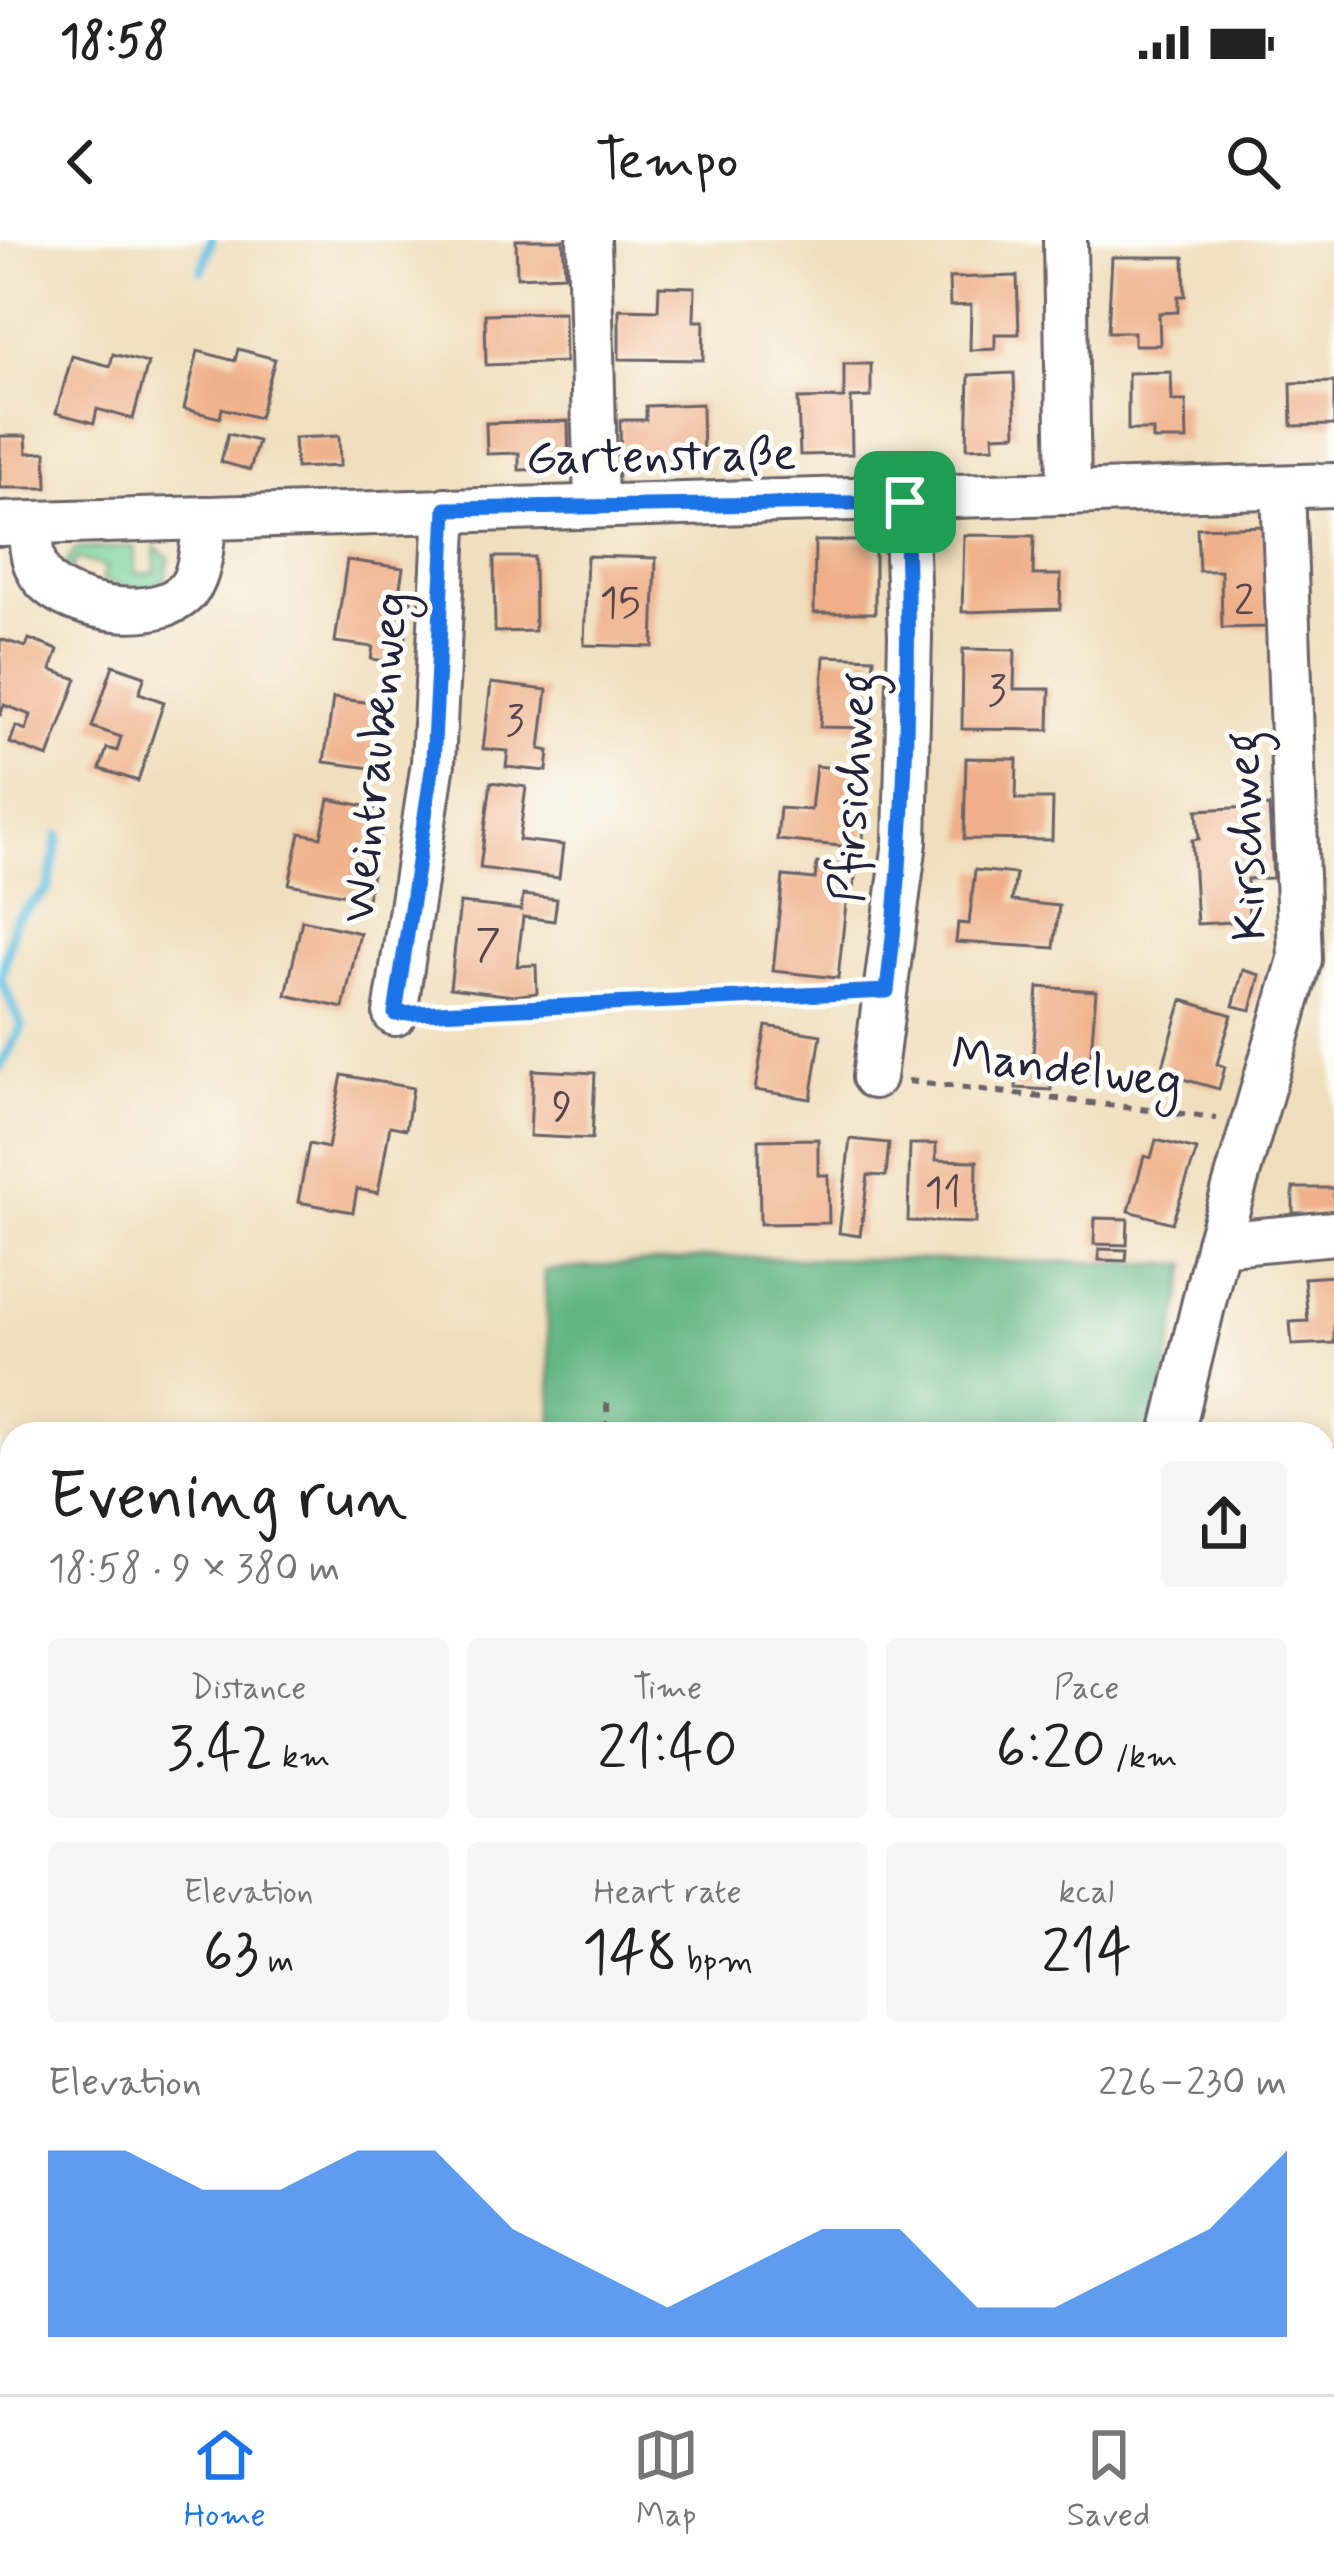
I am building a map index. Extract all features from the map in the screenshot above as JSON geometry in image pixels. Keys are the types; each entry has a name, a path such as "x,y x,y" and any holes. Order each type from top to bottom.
{"street":[{"path":"589,240 596,505"},
{"path":"1064,240 1069,494"},
{"name":"Gartenstraße","path":"206,518 193,583 179,599 138,613 52,587 15,525 446,509 596,505 905,502 1334,485"},
{"name":"Kirschweg","path":"1175,1422 1218,1244 1300,958 1283,487"},
{"name":"Pfirsichweg","path":"874,1077 905,842 910,636 905,502"},
{"name":"Weintraubenweg","path":"395,1014 433,763 446,509"},
{"path":"1218,1244 1334,1233"}],"path":[{"path":"395,1014 887,991"},
{"name":"Mandelweg","path":"874,1077 1252,1124"},
{"path":"607,1403 608,1422"}],"green space":[{"path":"135,547 135,574 155,573 155,547 169,558 166,577 159,583 128,586 102,580 106,567 76,558 71,570 66,563 75,549"},
{"path":"716,1257 1188,1264 1156,1422 553,1422 544,1271"}],"building":[{"path":"516,240 563,240 565,275 517,277"},
{"path":"1112,257 1184,257 1185,296 1178,296 1178,312 1159,313 1160,345 1134,345 1134,332 1108,332"},
{"path":"1017,276 1019,334 995,334 995,349 970,350 971,305 950,306 949,278"},
{"path":"659,286 695,287 694,321 704,321 703,360 619,359 619,309 658,310"},
{"path":"564,312 565,362 486,365 485,314"},
{"path":"238,349 275,359 259,418 222,408 220,418 184,409 198,351 235,361"},
{"path":"113,354 148,363 133,419 97,409 94,423 56,413 72,356 110,366"},
{"path":"844,364 871,364 871,397 851,398 852,454 800,455 798,399 844,398"},
{"path":"1171,372 1172,401 1186,401 1187,440 1153,440 1153,430 1128,430 1128,373"},
{"path":"1014,373 1016,434 993,435 994,447 967,448 969,375"},
{"path":"1334,382 1334,425 1292,426 1291,383"},
{"path":"702,404 703,467 621,468 620,420 646,420 646,406"},
{"path":"568,421 569,469 519,470 519,453 487,454 486,423"},
{"path":"228,434 258,441 250,470 221,462"},
{"path":"0,436 26,436 27,453 46,452 47,488 0,488"},
{"path":"339,436 340,466 296,468 294,438"},
{"path":"1266,526 1268,627 1222,628 1221,571 1199,571 1197,528"},
{"path":"964,535 1034,536 1033,575 1061,575 1060,609 962,612"},
{"path":"815,541 875,541 875,613 814,613"},
{"path":"587,556 656,558 653,647 584,645"},
{"path":"494,557 534,557 535,631 495,632"},
{"path":"347,560 403,568 398,599 411,601 402,663 371,659 373,647 335,642"},
{"path":"0,639 26,647 29,639 58,650 51,670 77,679 48,757 10,743 16,726 26,730 31,715 4,705 0,716"},
{"path":"963,649 1015,650 1014,689 1050,689 1049,730 962,729"},
{"path":"824,656 874,658 871,728 820,727"},
{"path":"113,665 145,676 139,693 164,702 138,781 100,769 107,748 117,751 121,737 92,727"},
{"path":"491,683 547,690 540,749 549,751 547,771 506,767 508,751 483,749"},
{"path":"333,698 388,705 379,769 324,762"},
{"path":"966,758 1017,759 1016,799 1053,799 1052,840 964,839"},
{"path":"816,766 870,771 862,848 777,840 780,808 811,810"},
{"path":"491,782 526,787 519,840 563,845 559,878 480,868"},
{"path":"329,799 385,810 367,899 289,884 300,833 321,837"},
{"path":"1269,806 1273,878 1247,879 1249,921 1197,924 1192,840 1199,839 1197,810"},
{"path":"817,863 856,866 854,887 848,886 838,978 773,971 783,876 815,879"},
{"path":"975,870 1016,874 1012,901 1059,906 1054,948 956,942 958,923 969,924"},
{"path":"523,895 557,899 554,921 523,917 517,966 536,965 537,993 513,996 450,988 460,903 521,910"},
{"path":"302,920 360,933 343,1008 286,995"},
{"path":"1243,970 1260,975 1251,1010 1233,1006"},
{"path":"1038,987 1096,991 1089,1078 1052,1075 1051,1090 1016,1088 1018,1067 1032,1068"},
{"path":"1182,1000 1232,1015 1217,1064 1225,1067 1219,1089 1161,1073"},
{"path":"766,1026 821,1035 811,1099 755,1090"},
{"path":"533,1070 595,1073 592,1139 530,1136"},
{"path":"342,1075 413,1088 406,1129 390,1126 378,1193 357,1189 353,1212 298,1202 309,1144 328,1148"},
{"path":"818,1139 818,1175 828,1175 829,1223 760,1224 759,1140"},
{"path":"850,1139 889,1143 886,1176 868,1175 860,1236 839,1233"},
{"path":"1156,1140 1197,1150 1172,1223 1129,1211 1144,1156 1151,1158"},
{"path":"910,1144 936,1144 936,1160 977,1161 976,1223 908,1221"},
{"path":"1293,1188 1334,1188 1334,1213 1293,1213"},
{"path":"1095,1218 1128,1219 1127,1245 1094,1244"},
{"path":"1099,1249 1127,1250 1126,1261 1099,1260"},
{"path":"1334,1276 1334,1343 1292,1345 1290,1322 1308,1321 1304,1278"}],"waterway":[{"path":"202,270 211,240"},
{"path":"0,1067 22,1027 1,979 15,919 48,889 59,835"}],"route":[{"path":"905,502 910,636 905,842 887,991 395,1014 433,763 446,509 905,502"}]}
